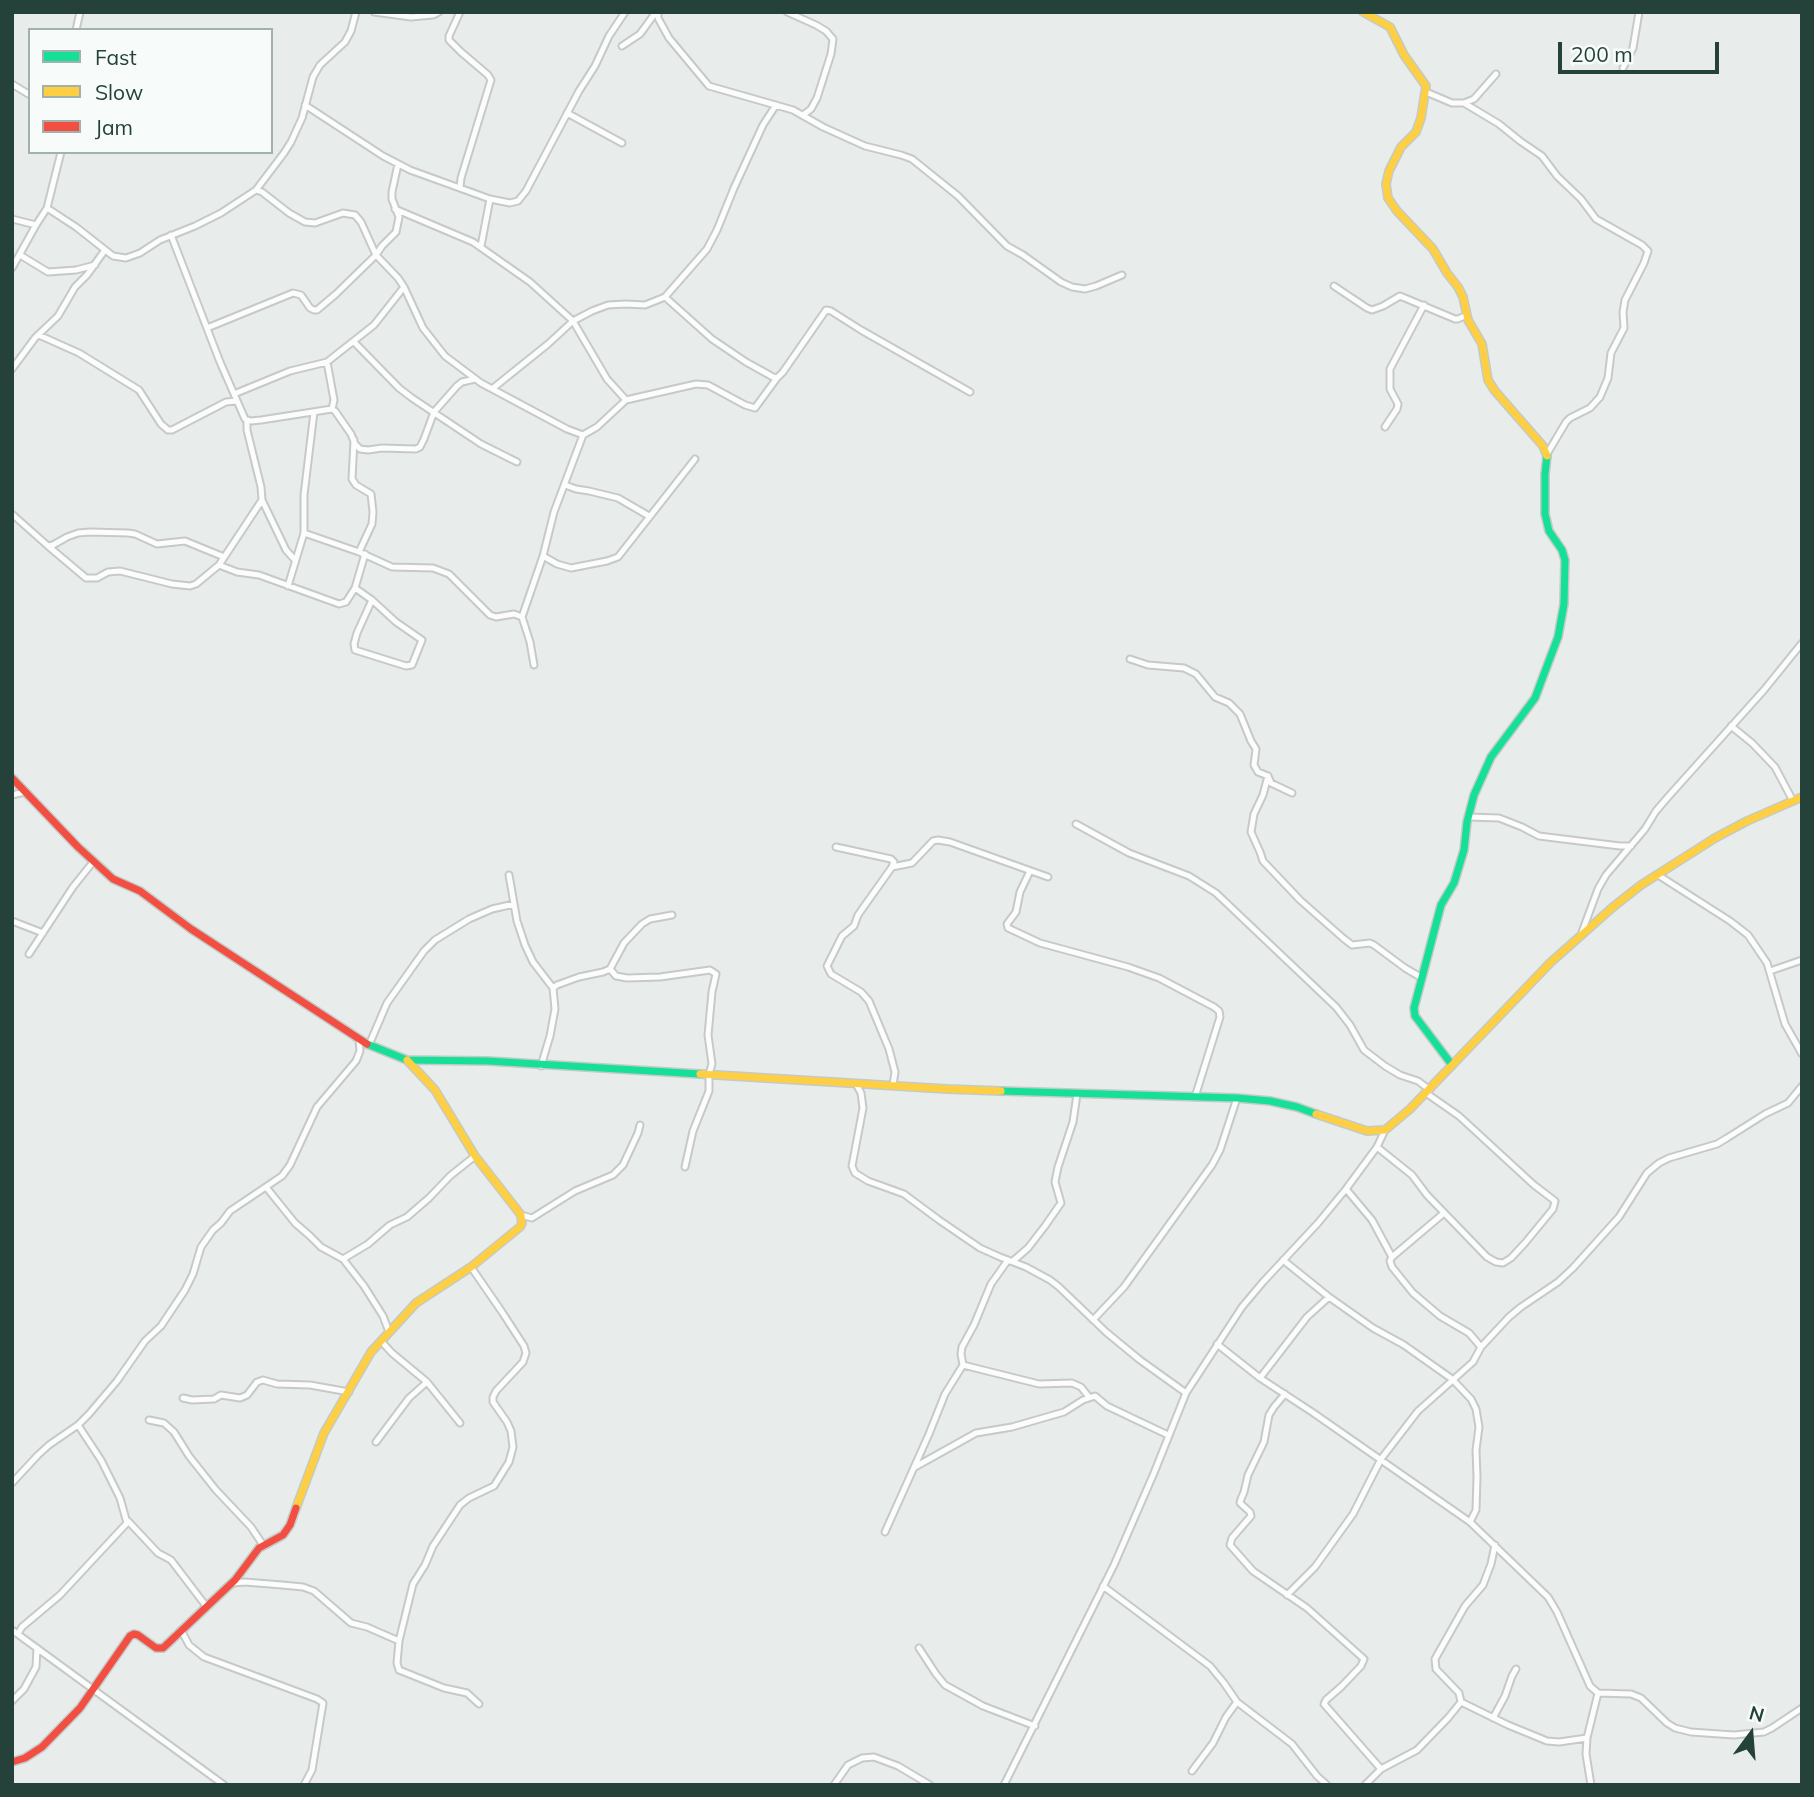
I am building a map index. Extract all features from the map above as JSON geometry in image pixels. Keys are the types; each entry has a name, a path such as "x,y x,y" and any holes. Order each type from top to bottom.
{"street":[{"path":"47,208 120,258 132,257 171,235 221,213 256,190 291,142 313,77 320,65 345,42 356,12"},
{"path":"374,12 403,16 433,15 439,12"},
{"path":"460,12 449,40 491,80 460,188"},
{"path":"305,105 398,164 490,199 510,203 518,201 625,12"},
{"path":"622,46 646,28 657,12"},
{"path":"657,12 669,38 709,86 793,110 864,146 912,159 958,196 1007,246 1061,282 1085,289 1122,275"},
{"path":"787,12 816,25 833,39 817,98 811,109 803,115"},
{"path":"1363,12 1390,27 1404,55 1426,86 1416,132 1401,147 1389,172 1386,184 1388,198 1433,249 1460,290 1468,320 1482,344 1488,380 1540,442 1547,455"},
{"path":"1623,68 1633,48 1639,12"},
{"path":"1426,92 1452,103 1464,103 1474,99 1496,74"},
{"path":"1452,1065 1415,1016 1414,1008 1441,905 1454,883 1464,850 1474,795 1492,757 1535,698 1558,637 1564,604 1565,560 1562,550 1549,531 1545,514 1547,455 1566,422 1590,408 1600,397 1608,377 1611,353 1624,328 1625,300 1648,251 1643,245 1596,219 1542,156 1499,124 1464,103"},
{"path":"492,389 573,321 608,306 645,305 664,297 707,249 763,125 776,105"},
{"path":"567,113 622,143"},
{"path":"12,268 47,208 60,154"},
{"path":"207,328 293,293 301,295 310,308 317,310 376,255 396,232 399,217 392,192 398,164"},
{"path":"256,190 305,222 315,223 343,213 355,215 362,222 376,255 404,287 423,328 452,362 492,389 583,435"},
{"path":"481,246 490,199"},
{"path":"395,209 481,246 530,282 573,321 603,372 626,400"},
{"path":"12,219 36,225"},
{"path":"171,235 242,416 247,420 332,409"},
{"path":"12,369 38,335 58,316 69,295 105,250"},
{"path":"20,255 48,272 76,270 95,265"},
{"path":"1334,286 1372,310 1400,296 1455,319 1467,314"},
{"path":"38,335 79,353 139,390 165,429 172,430 290,371 327,362 374,325 404,287"},
{"path":"664,297 712,339 746,362 778,378"},
{"path":"1385,427 1398,404 1390,388 1390,369 1424,305"},
{"path":"534,665 522,617 543,556 554,512 583,435 597,427 626,400 704,384 755,408 826,310 970,392"},
{"path":"355,342 399,388 481,444 517,462"},
{"path":"327,362 334,400 332,409"},
{"path":"332,409 351,434 357,447 364,450 416,449 424,439 434,412 457,386 475,379"},
{"path":"288,586 304,533 304,495 314,412"},
{"path":"247,420 262,500 286,550 295,561"},
{"path":"219,565 237,572 259,575 339,604 346,602 355,588 373,512 371,494 356,485 352,479 354,440"},
{"path":"543,556 571,568 613,559 622,553 695,459"},
{"path":"565,485 618,498 649,516"},
{"path":"12,514 83,576 91,579 108,572 121,571 190,586 219,565 262,500"},
{"path":"48,546 78,533 128,533 157,544 185,541 224,557"},
{"path":"304,533 362,553 392,567 442,570 456,579 490,615 496,617 514,614 522,617"},
{"path":"355,588 372,600 396,622 422,640 412,665 406,666 355,650 357,633 372,600"},
{"path":"1581,935 1606,875 1645,829 1656,811 1765,690 1802,643"},
{"path":"1130,659 1148,665 1184,668 1203,682 1215,697 1233,706 1244,721 1256,750 1254,765 1258,772 1268,776 1271,783 1292,793"},
{"path":"1731,726 1752,743 1775,768 1793,801"},
{"path":"1268,776 1254,814 1251,832 1263,861 1284,885 1342,938 1352,945 1374,945 1422,978"},
{"path":"12,778 93,862 113,879 140,891 191,929 359,1040 407,1060 488,1061 947,1089 1237,1098 1297,1107 1367,1131 1385,1130"},
{"path":"12,795 25,792"},
{"path":"1004,1785 1103,1586 1154,1473 1186,1393 1242,1307 1346,1189 1377,1147 1385,1130 1428,1092 1550,963 1613,907 1658,875 1727,830 1802,797"},
{"path":"1468,817 1499,818 1539,836 1631,846"},
{"path":"1076,824 1129,853 1189,876 1216,893 1336,1007 1364,1050 1400,1075 1419,1081 1428,1092 1459,1116 1534,1185 1555,1200 1553,1209 1511,1258 1503,1263 1496,1262 1487,1257 1444,1213 1412,1175 1377,1147"},
{"path":"892,867 912,863 933,841 938,840 1048,877"},
{"path":"836,847 894,860 853,926 842,936 827,967 831,974 861,992 869,1001 889,1049 895,1072 893,1085"},
{"path":"29,954 73,887 93,862"},
{"path":"1030,871 1018,899 1016,912 1007,924 1010,929 1040,943 1159,978 1219,1011 1220,1017 1195,1097"},
{"path":"509,875 517,921 533,962 553,988 555,1009 541,1066"},
{"path":"1658,875 1748,935 1767,963 1785,1024 1802,1054"},
{"path":"369,1045 387,1003 435,940 469,919 492,909 514,904"},
{"path":"553,988 579,977 610,970 624,943 642,924 650,919 672,915"},
{"path":"12,921 43,933"},
{"path":"1770,971 1802,960"},
{"path":"610,970 616,976 627,978 652,978 710,970 715,972 708,1035 712,1064 709,1091 693,1131 685,1167"},
{"path":"12,1483 44,1450 78,1425 100,1402 145,1341 161,1326 185,1290 201,1247 213,1230 230,1211 282,1176 290,1166 317,1107 356,1061 360,1051 359,1040"},
{"path":"12,1762 41,1747 89,1697 131,1635 138,1635 156,1648 163,1648 238,1576 253,1554 263,1545 283,1535 290,1525 320,1442 380,1340 416,1303 471,1267 520,1227 521,1215 475,1156 435,1090 407,1060"},
{"path":"856,1084 861,1093 863,1108 852,1166 855,1174 904,1194 981,1248 1050,1280 1140,1360 1186,1393"},
{"path":"1287,1595 1315,1567 1353,1514 1381,1459 1418,1411 1473,1362 1481,1347 1521,1307 1559,1282 1573,1268 1619,1217 1647,1173 1659,1163 1717,1144 1788,1103 1802,1086"},
{"path":"885,1532 944,1394 963,1365 962,1347 991,1284 1010,1261 1028,1248 1061,1203 1055,1182 1073,1122 1077,1094"},
{"path":"1093,1320 1124,1287 1212,1165 1220,1150 1237,1098"},
{"path":"521,1215 532,1218 575,1191 613,1175 623,1166 640,1125"},
{"path":"343,1259 407,1216 475,1156"},
{"path":"266,1187 295,1223 321,1248 343,1259 383,1316 389,1332"},
{"path":"1346,1189 1372,1220 1392,1257"},
{"path":"1444,1213 1390,1261 1413,1293 1440,1315 1469,1333 1481,1347"},
{"path":"1283,1260 1373,1328 1404,1345 1452,1379 1472,1399 1479,1427 1476,1450 1476,1510 1470,1521"},
{"path":"471,1267 502,1311 526,1353 523,1362 493,1397 493,1402 507,1422 513,1447 509,1462 494,1486 460,1505 433,1546 413,1584 399,1640 397,1667 444,1688 467,1693 480,1704"},
{"path":"1260,1378 1307,1317 1329,1297"},
{"path":"380,1340 427,1382 460,1423"},
{"path":"1217,1344 1260,1378 1470,1521 1548,1597 1590,1686 1598,1693 1631,1693 1641,1698 1667,1723 1691,1732 1734,1735 1764,1732 1802,1708"},
{"path":"963,1365 1039,1384 1072,1383 1081,1387 1089,1397"},
{"path":"183,1398 214,1399 222,1395 240,1398 247,1395 257,1382 263,1380 349,1392"},
{"path":"376,1442 409,1398 427,1382"},
{"path":"1285,1394 1269,1415 1264,1442 1248,1475 1241,1499 1240,1503 1251,1512 1251,1516 1232,1538 1230,1545 1253,1571 1307,1608 1364,1659 1361,1666 1324,1704 1381,1769"},
{"path":"915,1467 976,1433 1012,1427 1064,1412 1095,1396 1107,1406 1168,1434"},
{"path":"149,1420 164,1423 174,1432 189,1456 251,1527 263,1545"},
{"path":"78,1425 101,1460 128,1521 158,1552 174,1563 206,1606"},
{"path":"14,1631 19,1632 60,1595 128,1521"},
{"path":"1365,1785 1381,1769 1417,1750 1461,1702 1459,1693 1436,1669 1435,1659 1465,1606 1483,1585 1495,1545"},
{"path":"230,1584 245,1582 309,1589 351,1623 399,1640"},
{"path":"1103,1586 1210,1666 1237,1702 1292,1744 1327,1785"},
{"path":"181,1629 188,1645 204,1657 323,1703 312,1770 304,1785"},
{"path":"14,1631 224,1785"},
{"path":"12,1701 24,1689 36,1667 37,1648"},
{"path":"919,1648 945,1685 983,1706 1035,1726"},
{"path":"1493,1718 1516,1669"},
{"path":"1591,1785 1586,1754 1587,1738 1598,1693"},
{"path":"1192,1771 1213,1743 1237,1702"},
{"path":"1461,1702 1548,1741 1587,1738"},
{"path":"834,1785 848,1765 862,1758 874,1757 898,1766 930,1785"}],"traffic: fast":[{"path":"1452,1065 1415,1016 1414,1008 1441,905 1454,883 1464,850 1474,795 1491,757 1535,698 1558,637 1564,604 1565,560 1562,550 1549,531 1545,514 1547,456"},
{"path":"367,1044 407,1060 488,1061 700,1074"},
{"path":"1001,1091 1237,1098 1270,1101 1316,1114"}],"traffic: slow":[{"path":"1363,12 1390,27 1404,55 1426,86 1416,132 1401,147 1389,171 1386,184 1388,198 1433,249 1458,287 1468,320 1482,344 1488,380 1543,446 1547,456"},
{"path":"1316,1114 1367,1131 1385,1130 1410,1109 1550,963 1613,907 1641,885 1715,838 1802,797"},
{"path":"296,1508 324,1433 371,1352 416,1303 471,1267 522,1223 521,1215 475,1156 435,1090 407,1060"},
{"path":"700,1074 1001,1091"}],"traffic: jam":[{"path":"12,778 78,847 113,879 140,891 191,929 367,1044"},
{"path":"12,1762 25,1758 42,1747 80,1708 130,1636 138,1635 156,1648 163,1648 235,1580 259,1548 283,1535 296,1508"}]}
